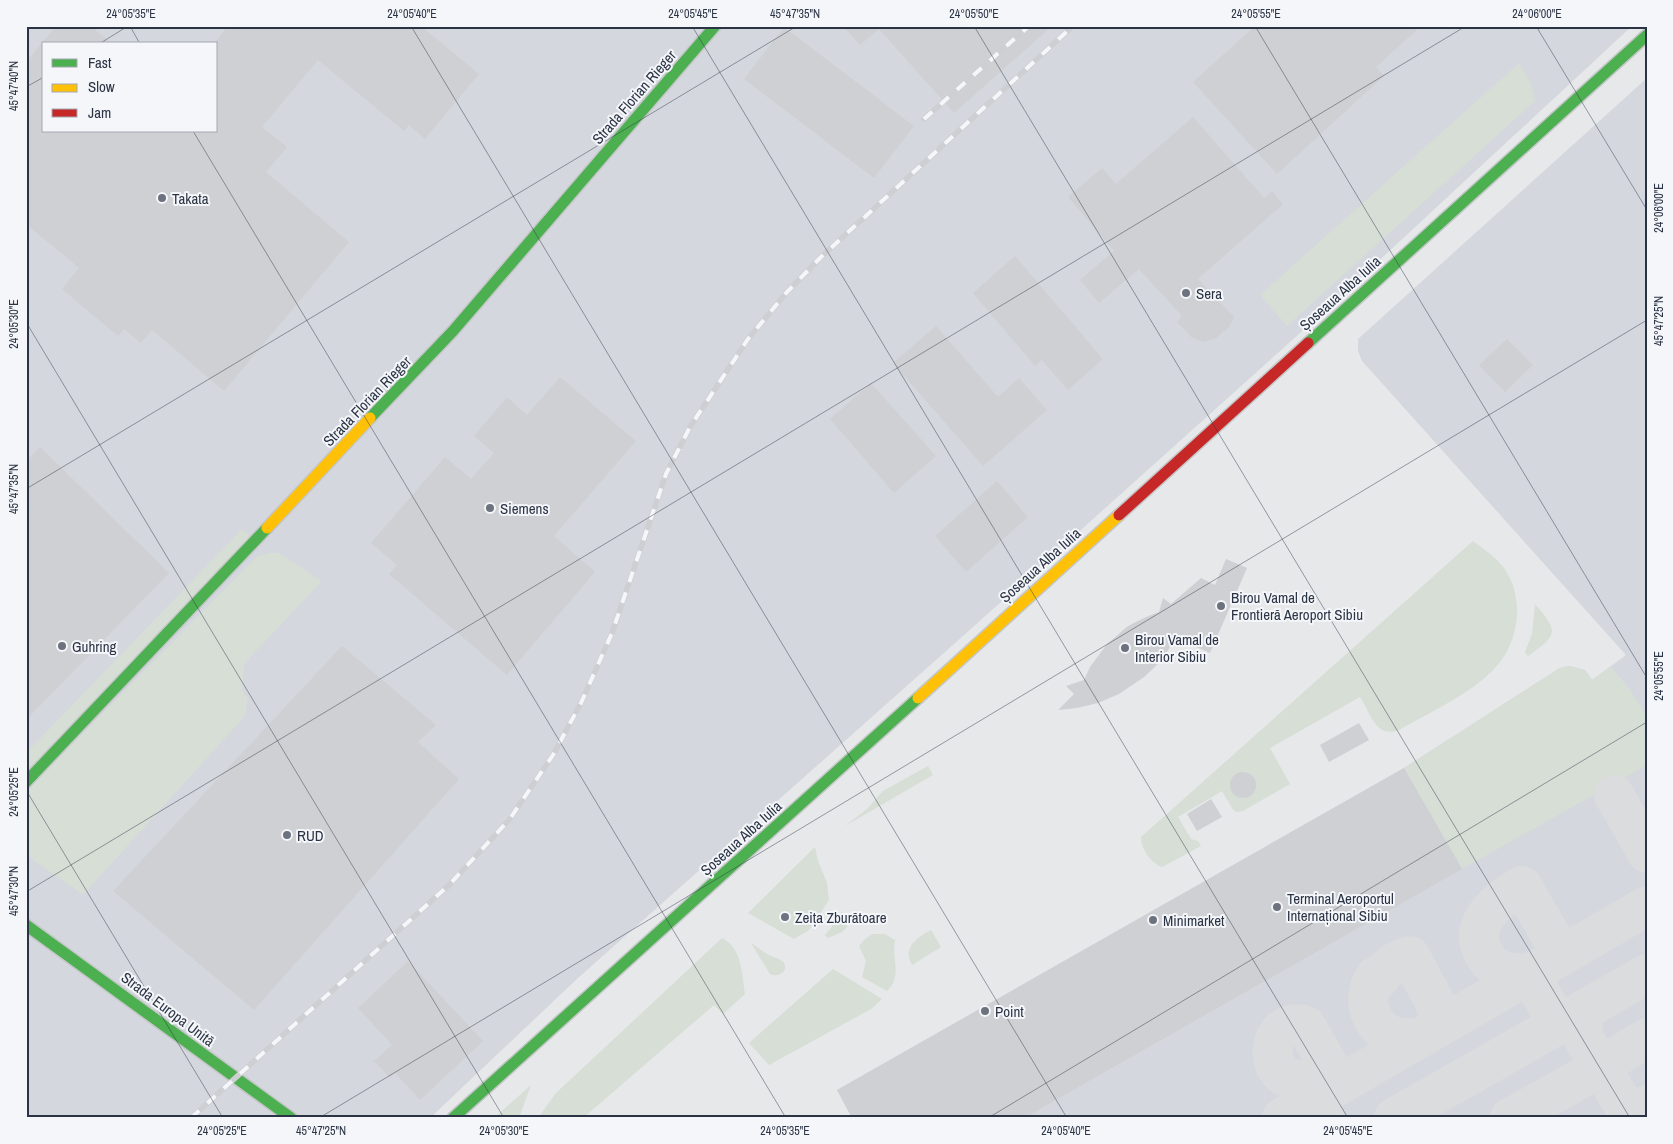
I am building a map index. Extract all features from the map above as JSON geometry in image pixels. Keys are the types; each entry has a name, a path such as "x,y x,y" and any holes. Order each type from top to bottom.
{"main road":[{"name":"Strada Florian Rieger","path":"26,782 453,331 715,26"},
{"name":"Șoseaua Alba Iulia","path":"453,1118 1647,35"},
{"name":"Strada Europa Unită","path":"26,925 291,1118"}],"shaded area":[{"path":"26,26 1632,26 1330,306 963,636 578,978 430,1118 26,1118"},
{"path":"1519,63 1531,83 1535,101 1287,326 1260,295"},
{"path":"1647,78 1647,1118 852,1118 837,1090 1404,768 1560,668 1569,666 1585,670 1592,680 1626,655 1362,361 1358,351 1358,339"},
{"path":"242,529 250,536 26,773 26,753"},
{"path":"1473,541 1494,557 1506,572 1513,585 1516,599 1517,614 1511,643 1495,668 1462,694 1399,730 1391,732 1379,728 1360,697 1270,748 1290,784 1243,811 1236,812 1222,791 1178,817 1191,839 1198,841 1201,846 1162,867 1151,859 1145,851 1141,837"},
{"path":"279,553 322,581 244,664 242,691 248,699 245,716 83,895 26,855 26,791 256,557"},
{"path":"1535,604 1548,621 1552,633 1545,643 1528,656 1525,652 1532,634"},
{"path":"1569,666 1585,670 1592,680 1611,667 1628,687 1647,716 1647,765 1462,869 1404,768 1560,668"},
{"path":"928,766 933,775 845,826 867,809 883,791"},
{"path":"815,847 818,861 827,883 829,900 809,930 794,939 748,913"},
{"path":"842,912 847,919 847,927 842,932 828,938 825,935 831,928 837,914"},
{"path":"931,930 941,947 912,965 909,959 910,948 916,940"},
{"path":"872,934 885,934 895,940 896,973 892,985 887,991 862,977 866,961 859,946"},
{"path":"722,938 734,948 740,962 745,994 723,1014 714,1005 583,1118 538,1118 556,1093"},
{"path":"751,943 782,961 785,970 777,975 770,974"},
{"path":"833,969 882,999 871,1009 769,1065 749,1043"},
{"path":"531,1085 519,1118 494,1118"}],"building":[{"name":"Takata","path":"56,26 91,26 110,42 43,42"},
{"name":"Takata","path":"228,26 421,26 479,74 425,139 409,125 404,131 318,60 262,127 287,147 266,172 349,242 224,391 152,330 141,343 124,329 118,336 62,289 79,268 26,224 26,62 42,43 42,132 218,132 218,42 216,41"},
{"path":"843,26 1052,26 954,113 879,29 860,45"},
{"path":"1255,26 1421,26 1376,67 1384,76 1277,174 1193,82"},
{"path":"784,27 914,126 874,178 744,79"},
{"path":"1193,117 1264,198 1272,191 1283,204 1198,279 1234,317 1229,327 1216,338 1203,342 1191,337 1177,322 1182,316 1139,269 1099,303 1080,280 1114,251 1068,197 1102,168 1116,184"},
{"path":"1015,256 1103,359 1068,390 1042,360 1035,366 973,293"},
{"path":"936,326 998,397 1019,378 1047,410 983,466 893,363"},
{"path":"1507,339 1533,365 1505,392 1479,365"},
{"name":"Siemens","path":"560,377 636,441 554,536 595,572 507,675 389,574 397,565 371,543 445,457 471,479 494,453 474,436 507,397 527,415"},
{"path":"871,383 936,456 894,493 830,419"},
{"name":"Guhring","path":"40,447 169,573 26,720 26,461"},
{"path":"997,481 1028,517 966,572 935,536"},
{"path":"1226,559 1247,568 1210,653 1176,638 1160,662 1144,677 1119,694 1098,703 1058,710 1074,694 1066,686 1084,680 1090,667 1107,644 1128,626 1159,612 1163,598 1171,604 1201,578 1215,585"},
{"name":"RUD","path":"342,646 436,725 418,742 459,779 254,1010 113,891"},
{"path":"1359,723 1369,740 1329,762 1320,745"},
{"name":"Terminal Aeroportul Internațional Sibiu","path":"1404,768 1462,869 1024,1118 852,1118 837,1090"},
{"path":"1243,772 1252,776 1256,785 1252,794 1243,798 1234,794 1230,785 1234,776"},
{"path":"1211,799 1222,817 1197,831 1187,814"},
{"path":"408,961 483,1041 420,1100 395,1073 390,1078 374,1061 392,1045 358,1008"}],"taxiway":[{"path":"1614,795 1647,853"},
{"path":"1547,1005 1530,974 1517,974 1505,971 1489,962 1480,945 1479,934 1482,924 1494,906 1522,886 1562,955"},
{"path":"1282,1118 1647,906"},
{"path":"1419,1039 1401,1038 1385,1032 1379,1027 1371,1013 1368,998 1371,984 1375,977 1379,979 1396,962 1410,956 1446,1023"},
{"path":"1394,1118 1647,974"},
{"path":"1583,1011 1584,1039 1628,1113 1637,1111 1647,1105"},
{"path":"1324,1118 1303,1081 1286,1077 1277,1068 1273,1059 1273,1049 1275,1040 1280,1032 1295,1024 1306,1026 1339,1085"},
{"path":"1510,1118 1573,1083 1647,1038"}],"railway":[{"path":"924,119 1029,26"},
{"path":"191,1118 449,885 509,820 553,755 581,703 612,633 666,474 690,427 748,339 787,292 820,258 1073,26"}],"traffic: fast":[{"path":"370,418 453,331 715,26"},
{"path":"1308,343 1647,35"},
{"path":"26,782 267,528"},
{"path":"453,1118 918,698"},
{"path":"26,925 291,1118"}],"traffic: slow":[{"path":"267,528 370,418"},
{"path":"918,698 1119,515"}],"traffic: jam":[{"path":"1119,515 1308,343"}],"place":[{"name":"Takata","path":"162,198"},
{"name":"Sera","path":"1186,293"},
{"name":"Siemens","path":"490,508"},
{"name":"Birou Vamal de Frontieră Aeroport Sibiu","path":"1221,606"},
{"name":"Guhring","path":"62,646"},
{"name":"Birou Vamal de Interior Sibiu","path":"1125,648"},
{"name":"RUD","path":"287,835"},
{"name":"Terminal Aeroportul Internațional Sibiu","path":"1277,907"},
{"name":"Zeița Zburătoare","path":"785,917"},
{"name":"Minimarket","path":"1153,920"},
{"name":"Point","path":"985,1011"}]}
